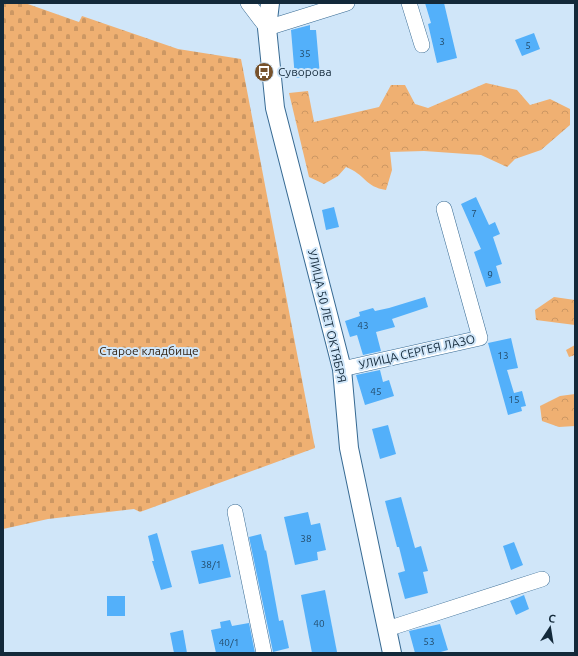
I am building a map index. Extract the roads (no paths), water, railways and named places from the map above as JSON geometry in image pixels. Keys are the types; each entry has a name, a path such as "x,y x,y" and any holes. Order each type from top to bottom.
{"main road":[{"name":"УЛИЦА 50 ЛЕТ ОКТЯБРЯ","path":"270,3 267,28 275,108 342,369 349,448 392,653"}],"street":[{"path":"248,3 267,28 347,3"},
{"path":"409,3 422,45"},
{"name":"УЛИЦА СЕРГЕЯ ЛАЗО","path":"342,369 480,338 444,209"},
{"path":"235,512 264,653"},
{"path":"387,629 542,578"}],"place":[{"name":"Суворова","path":"264,72"}],"park label":[{"name":"Старое кладбище","path":"149,351"}]}
